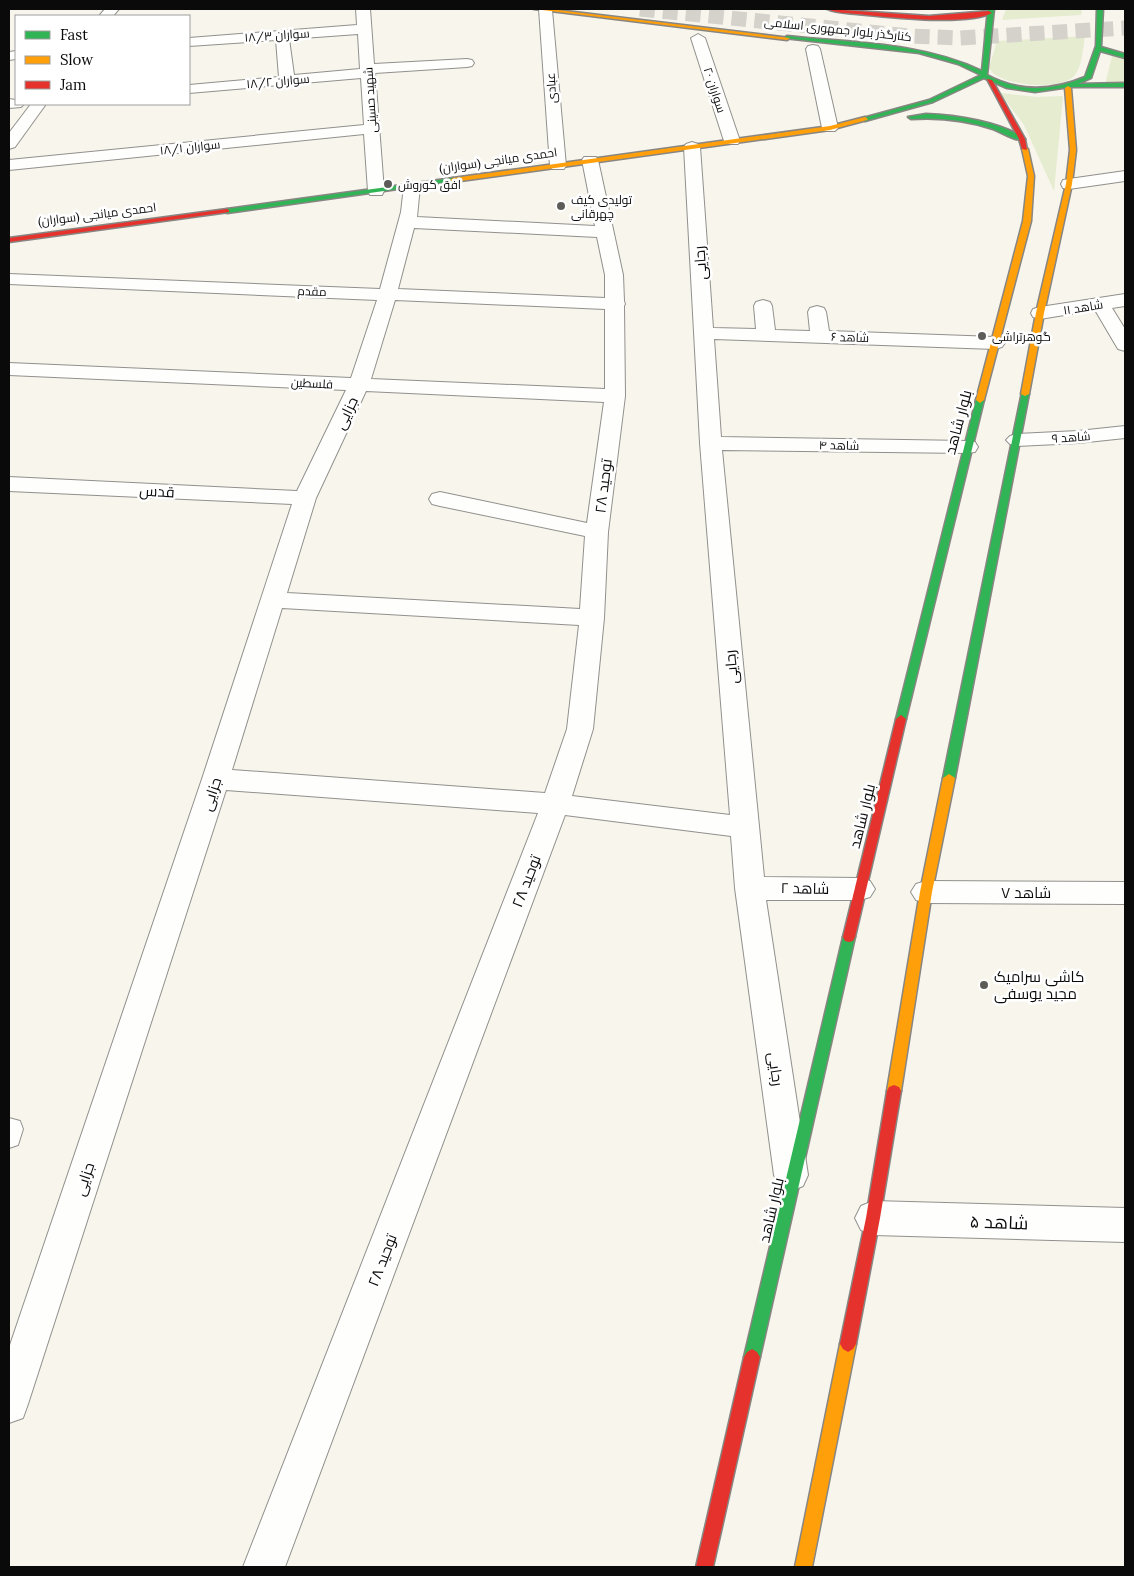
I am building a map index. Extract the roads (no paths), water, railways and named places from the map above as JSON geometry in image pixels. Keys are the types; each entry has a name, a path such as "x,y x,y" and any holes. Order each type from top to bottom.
{"main road":[{"name":"کنارگذر بلوار جمهوری اسلامی","path":"541,9 812,41 919,51 947,58 1005,86 1026,90 1125,85"},
{"name":"کنارگذر بلوار جمهوری اسلامی","path":"830,9 917,18 953,19 990,11"},
{"path":"804,1567 873,1218 926,892 1018,440 1040,313 1069,184 1073,150 1071,87 1088,78 1098,47 1100,9"},
{"path":"985,77 990,11"},
{"path":"917,18 943,29"},
{"path":"1098,47 1118,41"},
{"path":"919,51 938,46"},
{"path":"1098,47 1125,56"},
{"name":"احمدی میانجی (سواران)","path":"9,240 830,128 931,101 985,77"},
{"name":"بلوار شاهد","path":"704,1567 860,889 967,447 1027,221 1031,176 1022,139 985,77"},
{"path":"830,128 935,114 985,123 1022,139"}],"street":[{"name":"شهید حسینی","path":"363,9 376,191"},
{"name":"عبادی","path":"541,9 558,166"},
{"name":"سواران ۱۸/۳","path":"190,42 364,29"},
{"path":"282,35 287,81"},
{"name":"سواران ۲۰","path":"698,38 732,142"},
{"path":"813,49 830,128"},
{"name":"سواران ۱۸/۲","path":"190,89 468,63"},
{"path":"9,144 37,105"},
{"name":"سواران ۱۸/۱","path":"9,165 372,128"},
{"name":"رجایی","path":"692,148 711,443 750,888 792,1184"},
{"name":"توحید ۲۸","path":"264,1567 555,804 580,729 592,618 597,532 615,396 616,304 614,275 590,160"},
{"path":"1069,184 1125,176"},
{"name":"جزایی","path":"9,1404 216,779 305,498 359,385 388,294 410,212 412,186"},
{"path":"406,222 606,232"},
{"name":"مقدم","path":"9,279 616,304"},
{"name":"شاهد ۱۱","path":"1040,313 1125,300"},
{"path":"1101,304 1125,345"},
{"path":"763,306 766,334"},
{"path":"817,312 820,336"},
{"name":"شاهد ۶","path":"705,333 994,343"},
{"name":"فلسطین","path":"9,369 615,396"},
{"name":"شاهد ۹","path":"1018,440 1125,432"},
{"name":"شاهد ۴","path":"711,443 967,447"},
{"name":"قدس","path":"9,484 305,498"},
{"path":"440,499 597,532"},
{"path":"274,600 592,618"},
{"path":"216,779 555,804 745,826"},
{"name":"شاهد ۲","path":"750,888 860,889"},
{"name":"شاهد ۷","path":"926,892 1125,893"},
{"name":"شاهد ۵","path":"873,1218 1125,1225"}],"lane":[{"path":"9,1129 11,1129 9,1137"}],"tunnel":[{"path":"640,9 910,36 960,38 1125,28"}],"place":[{"name":"افق کوروش","path":"388,184"},
{"name":"تولیدی کیف چهرقانی","path":"561,206"},
{"name":"گوهرتراشی","path":"982,336"},
{"name":"کاشی سرامیک مجید یوسفی","path":"984,985"}]}
